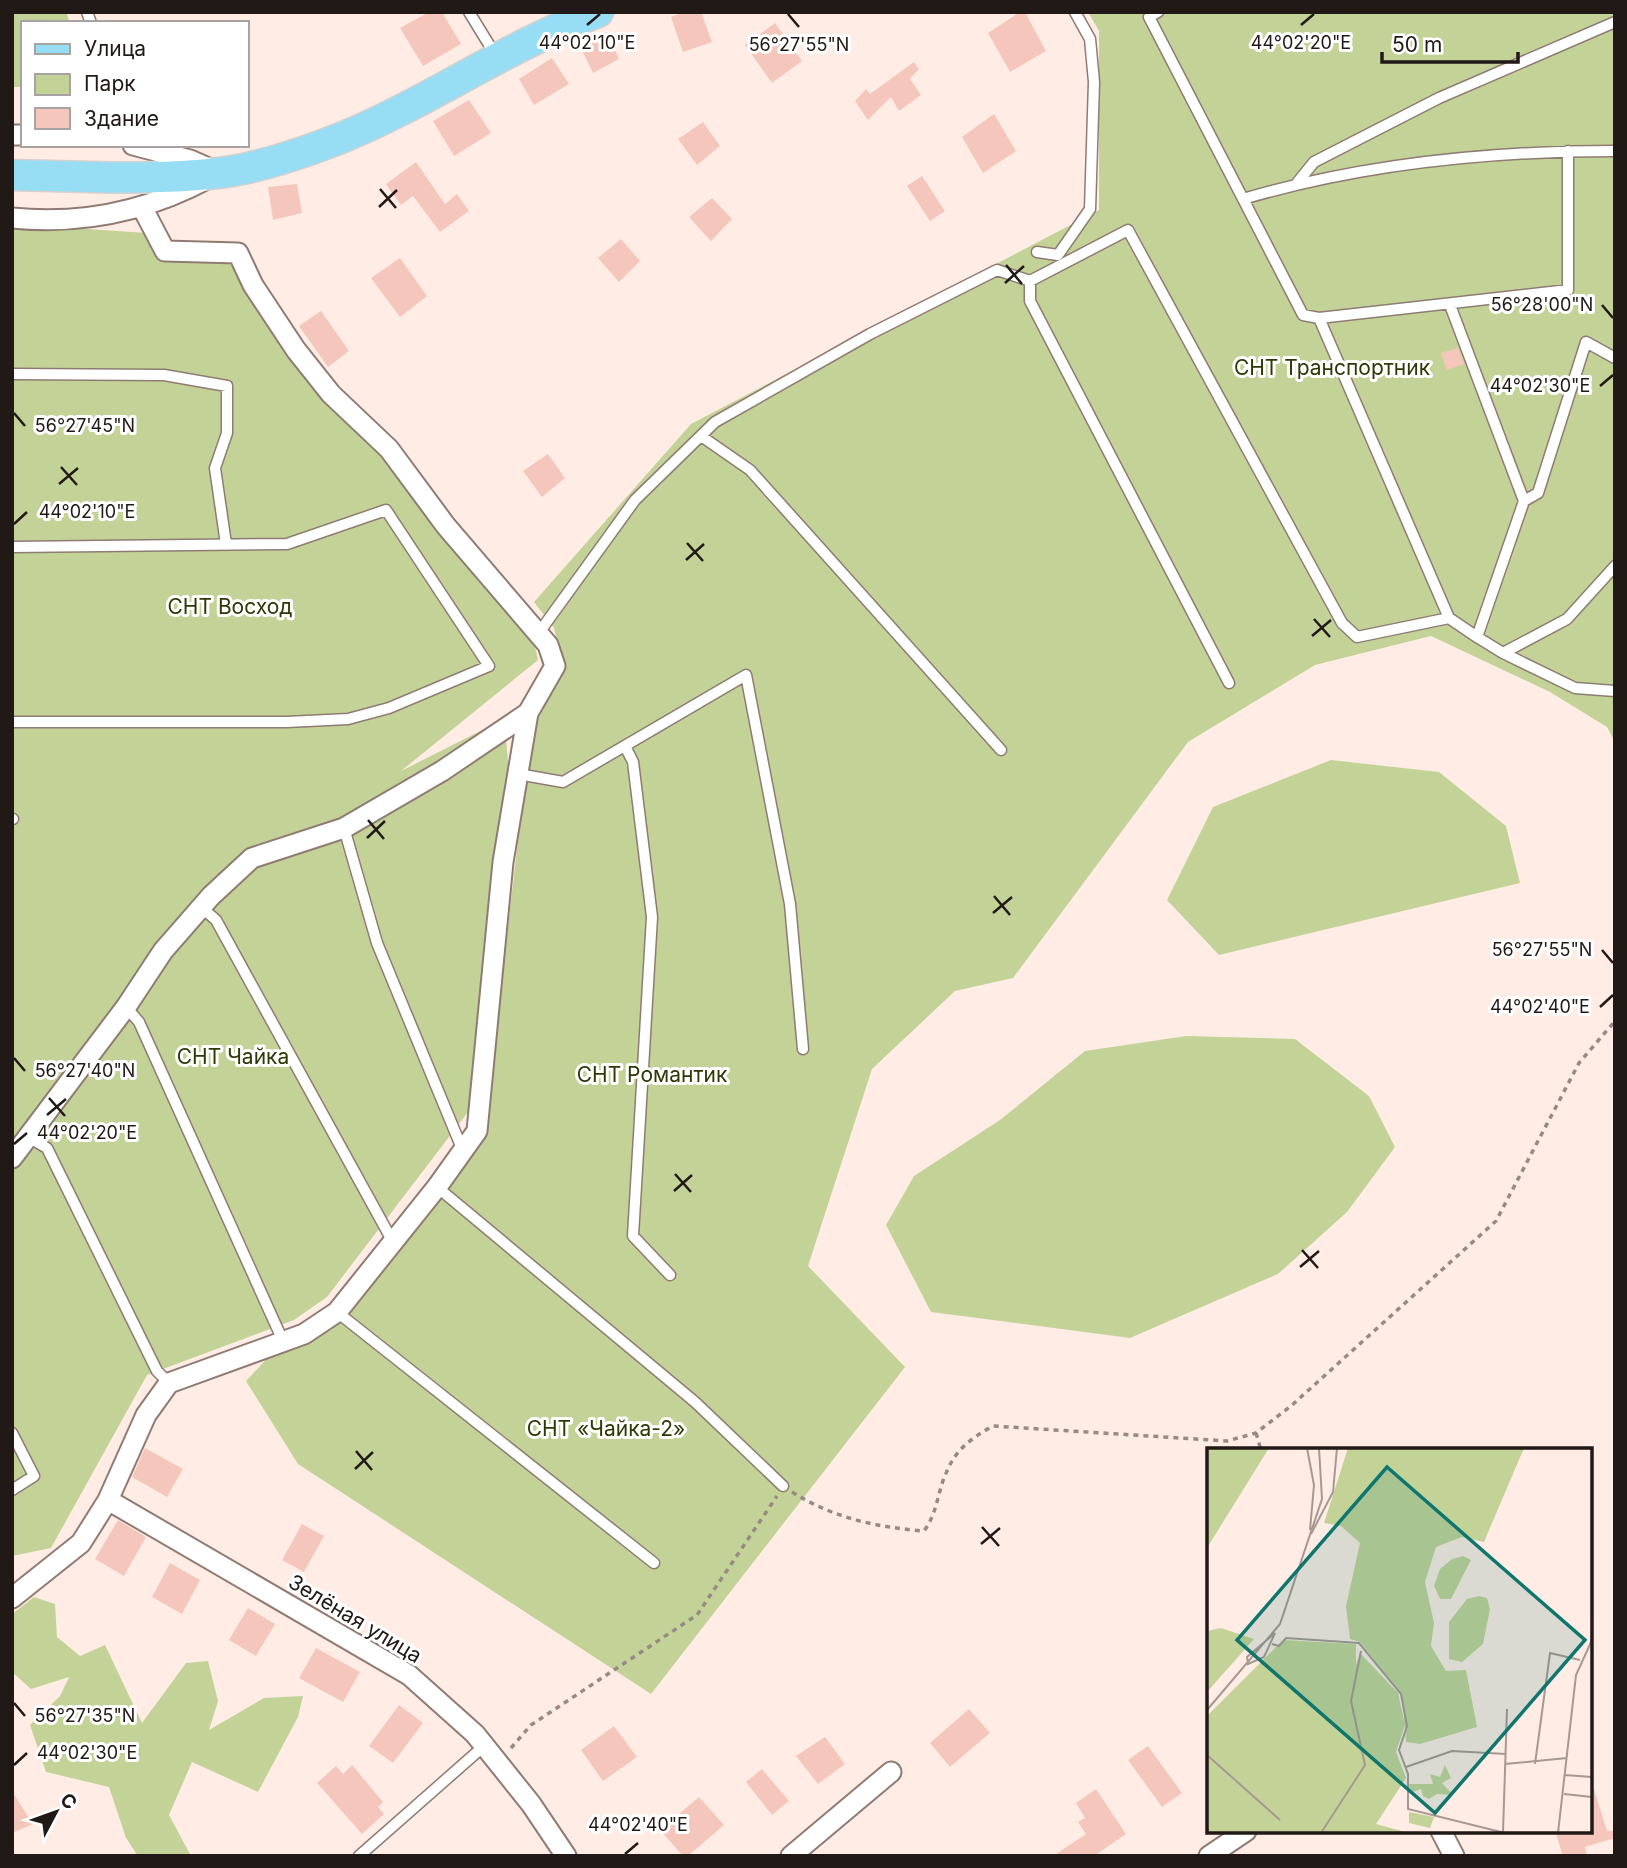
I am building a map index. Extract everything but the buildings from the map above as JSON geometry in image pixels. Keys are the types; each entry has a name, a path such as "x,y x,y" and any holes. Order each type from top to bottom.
{"main road":[{"path":"12,175 155,177 219,173 292,155 392,115 498,59 598,12"}],"street":[{"path":"141,147 190,160 219,173"},
{"path":"12,218 83,219 142,207 177,195 219,173"},
{"path":"12,1598 81,1543 108,1500 146,1415 169,1383 304,1334 337,1312 437,1187 477,1132 503,862 528,713 555,666 548,645 446,526 389,449 331,394 303,359 253,285 238,253 165,251 142,207"},
{"path":"12,1157 126,1007 163,951 201,907 252,858 344,828 442,771 528,713"},
{"name":"Зелёная улица","path":"108,1500 409,1675 484,1746 566,1856"},
{"path":"791,1856 891,1772"},
{"path":"1209,1856 1243,1833"},
{"path":"1442,1833 1454,1856"}],"lane":[{"path":"469,12 498,59"},
{"path":"1037,251 1058,256 1090,209 1094,82 1090,39 1075,12"},
{"path":"1158,12 1149,17 1303,315 1318,318 1568,290 1568,151"},
{"path":"1297,183 1314,162 1439,98 1615,22"},
{"path":"1243,200 1297,183 1428,162 1568,151 1615,151"},
{"path":"538,634 635,500 715,422 870,334 997,270 1030,281 1128,230 1342,624 1357,637 1448,618"},
{"path":"1030,281 1031,301 1229,683"},
{"path":"1450,305 1524,501 1477,637"},
{"path":"1318,318 1448,618 1503,653 1575,688 1615,691"},
{"path":"1524,501 1538,493 1586,342 1615,358"},
{"path":"12,374 164,375 228,386 227,433 215,468 226,544"},
{"path":"701,436 750,470 1001,750"},
{"path":"12,547 287,544 386,510 489,666 389,708 348,719 273,722 12,722"},
{"path":"1503,653 1567,619 1615,566"},
{"path":"518,774 563,782 746,675 790,904 803,1049"},
{"path":"625,746 634,762 652,917 633,1236 670,1275"},
{"path":"344,828 377,943 463,1151"},
{"path":"201,907 216,920 393,1242"},
{"path":"126,1007 144,1033 283,1341"},
{"path":"28,1137 47,1148 157,1371 169,1383"},
{"path":"437,1187 695,1402 783,1486"},
{"path":"337,1312 654,1563"},
{"path":"12,1433 34,1476 12,1490"},
{"path":"359,1856 484,1746"}],"path":[{"path":"498,1763 531,1724 697,1615 783,1486 816,1507 847,1519 924,1531 935,1516 947,1470 967,1441 993,1426 1227,1441 1256,1433 1292,1406 1496,1221 1579,1063 1615,1021"},
{"path":"1256,1433 1260,1448"}],"green space":[{"path":"12,12 66,12 69,21 21,21 21,87 12,87"},
{"path":"1088,12 1615,12 1615,742 1607,727 1550,692 1431,636 1315,665 1188,742 1013,978 955,991 872,1069 808,1266 905,1367 651,1694 298,1464 246,1381 272,1353 330,1329 366,1291 484,1137 527,761 537,721 564,669 554,628 534,602 691,424 1099,210 1099,31"},
{"path":"12,224 147,233 154,245 150,249 168,246 219,248 309,375 393,463 533,638 538,660 401,771 504,719 509,771 468,1112 327,1297 294,1320 147,1375 51,1548 12,1556"},
{"path":"1331,760 1439,772 1506,826 1520,883 1219,955 1167,900 1213,807"},
{"path":"1186,1036 1295,1039 1369,1096 1395,1147 1347,1212 1278,1274 1130,1338 931,1312 886,1225 914,1176 1000,1120 1085,1051"},
{"path":"34,1597 55,1604 57,1637 80,1656 105,1645 142,1723 186,1663 208,1661 218,1701 209,1730 264,1698 303,1696 298,1717 258,1792 192,1762 169,1815 191,1856 138,1856 126,1838 109,1787 46,1772 30,1725 60,1696 69,1677 31,1689 12,1672 12,1614"}],"park label":[{"name":"СНТ Транспортник","path":"1332,368"},
{"name":"СНТ Восход","path":"230,607"},
{"name":"СНТ Чайка","path":"233,1057"},
{"name":"СНТ Романтик","path":"652,1075"},
{"name":"СНТ «Чайка-2»","path":"606,1429"}]}
